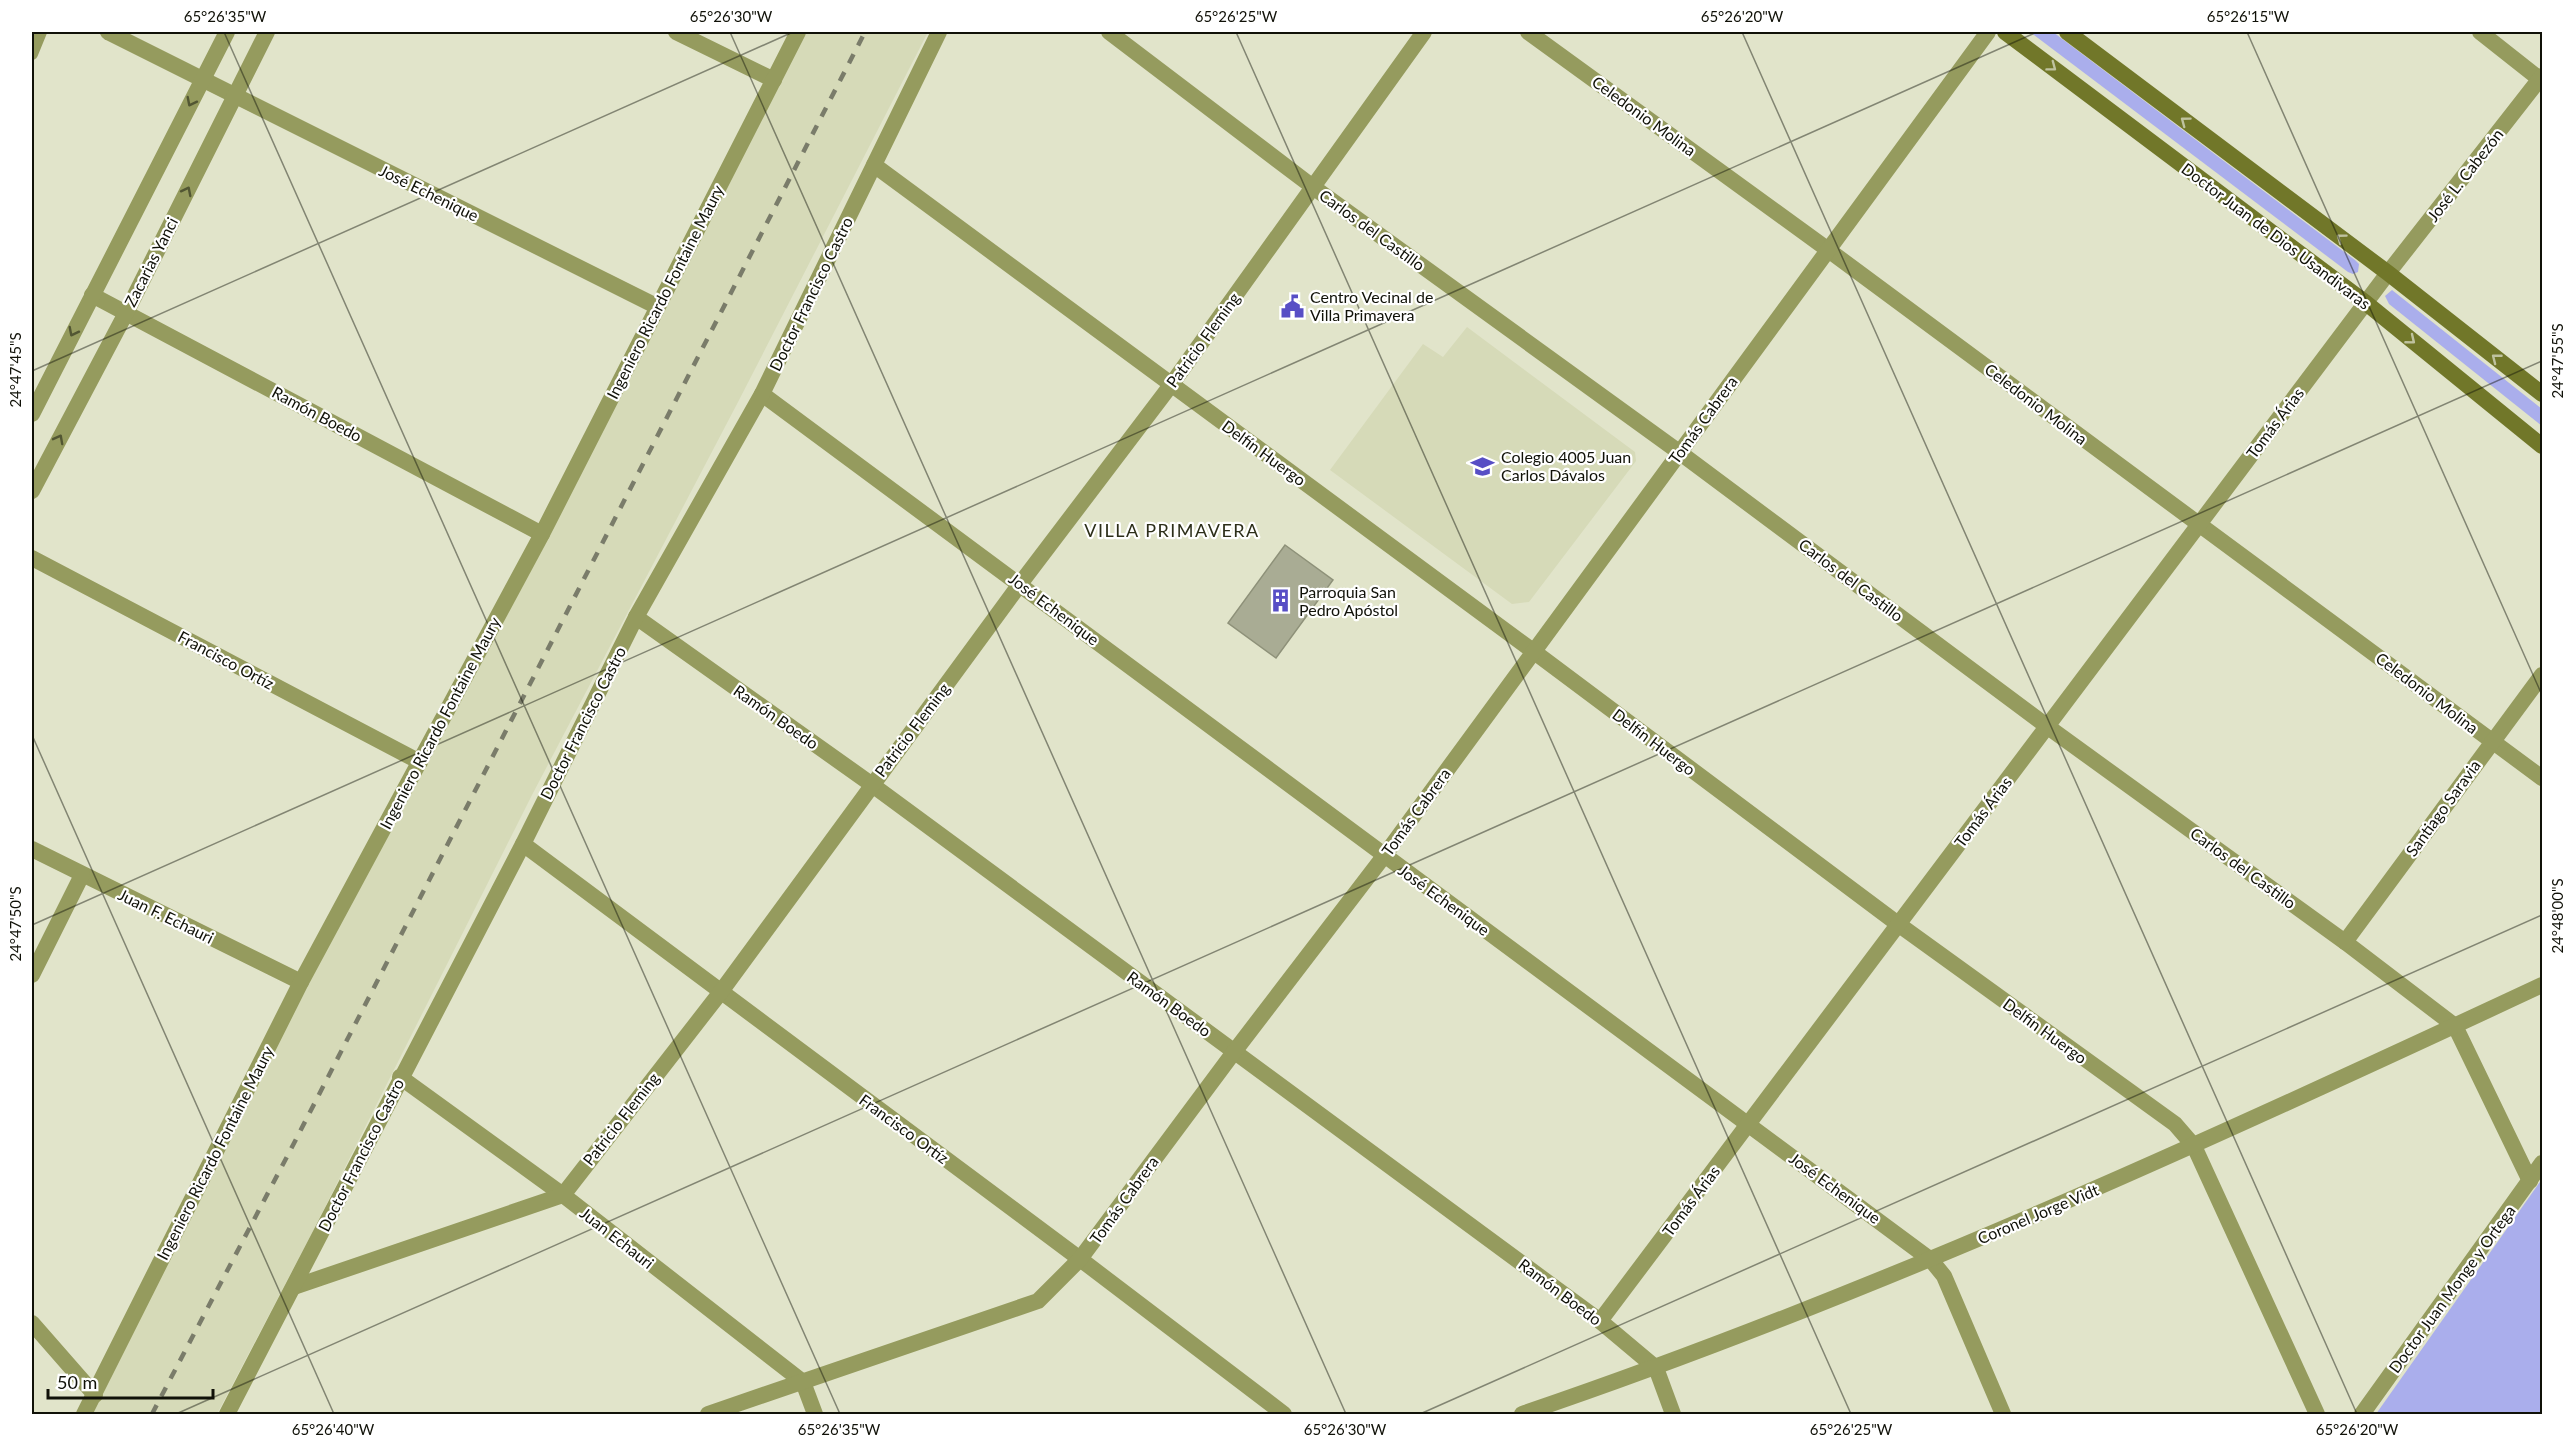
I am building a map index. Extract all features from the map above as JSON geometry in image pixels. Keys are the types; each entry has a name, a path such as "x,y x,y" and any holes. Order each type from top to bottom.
{"main road":[{"name":"Doctor Juan de Dios Usandivaras","path":"2005,32 2366,303 2542,446"},
{"path":"2067,32 2388,273 2542,394"}],"street":[{"name":"José Echenique","path":"108,32 656,306"},
{"path":"32,414 227,32"},
{"name":"Zacarias Yanci","path":"32,491 126,313 267,32"},
{"path":"676,32 774,80"},
{"name":"Ingeniero Ricardo Fontaine Maury","path":"84,1414 301,982 542,534 656,306 798,32"},
{"name":"Doctor Francisco Castro","path":"227,1414 522,844 636,618 762,394 939,32"},
{"name":"Carlos del Castillo","path":"1110,32 1312,187 1679,452 2048,727 2345,942 2455,1026 2530,1181"},
{"name":"Patricio Fleming","path":"562,1195 720,993 871,784 1172,385 1424,32"},
{"name":"Celedonio Molina","path":"1528,32 1827,249 2542,778"},
{"name":"Tomás Cabrera","path":"708,1414 1038,1301 1080,1260 1234,1052 1384,856 1988,32"},
{"path":"2480,32 2542,79"},
{"name":"José L. Cabezón","path":"2366,303 2542,79"},
{"name":"Delfín Huergo","path":"874,165 1533,651 1898,924 2175,1124 2194,1146 2317,1414"},
{"name":"Ramón Boedo","path":"92,295 542,534"},
{"name":"Tomás Árias","path":"1600,1321 2366,303"},
{"name":"José Echenique","path":"762,394 1932,1260 1944,1276 2003,1414"},
{"name":"Francisco Ortíz","path":"32,558 420,762"},
{"name":"Ramón Boedo","path":"636,618 871,784 1600,1321 1656,1368 1673,1414"},
{"name":"Santiago Saravia","path":"2345,942 2542,675"},
{"name":"Francisco Ortíz","path":"522,844 1284,1414"},
{"name":"Juan F. Echauri","path":"32,849 301,982"},
{"path":"32,975 82,875"},
{"name":"Coronel Jorge Vidt","path":"1522,1414 1656,1368 1932,1260 2194,1146 2542,985"},
{"name":"Juan Echauri","path":"400,1077 562,1195 803,1382"},
{"name":"Doctor Juan Monge y Ortega","path":"2362,1414 2542,1163"},
{"path":"294,1287 562,1195"},
{"path":"32,1323 95,1395"},
{"path":"803,1382 815,1414"}],"lane":[{"path":"32,54 41,32"}],"shaded area":[{"path":"793,32 928,32 737,404 532,795 314,1229 217,1414 79,1414"},
{"path":"2030,32 2053,32 2355,260 2359,264 2358,272 2353,274 2348,272"},
{"path":"2392,290 2542,409 2542,426 2389,304 2385,296"},
{"name":"Colegio 4005 Juan Carlos Dávalos","path":"1467,327 1635,452 1636,461 1529,602 1512,604 1330,470 1423,344 1443,357"},
{"path":"2542,1179 2542,1414 2376,1414"}],"building":[{"name":"Parroquia San Pedro Apóstol","path":"1285,545 1333,580 1276,658 1228,623"}],"railway":[{"path":"152,1414 291,1149 865,32"}],"place":[{"name":"Centro Vecinal de Villa Primavera","path":"1292,306"},
{"name":"Colegio 4005 Juan Carlos Dávalos","path":"1483,466"},
{"name":"Parroquia San Pedro Apóstol","path":"1281,601"}],"district":[{"name":"VILLA PRIMAVERA","path":"1172,531"}]}
